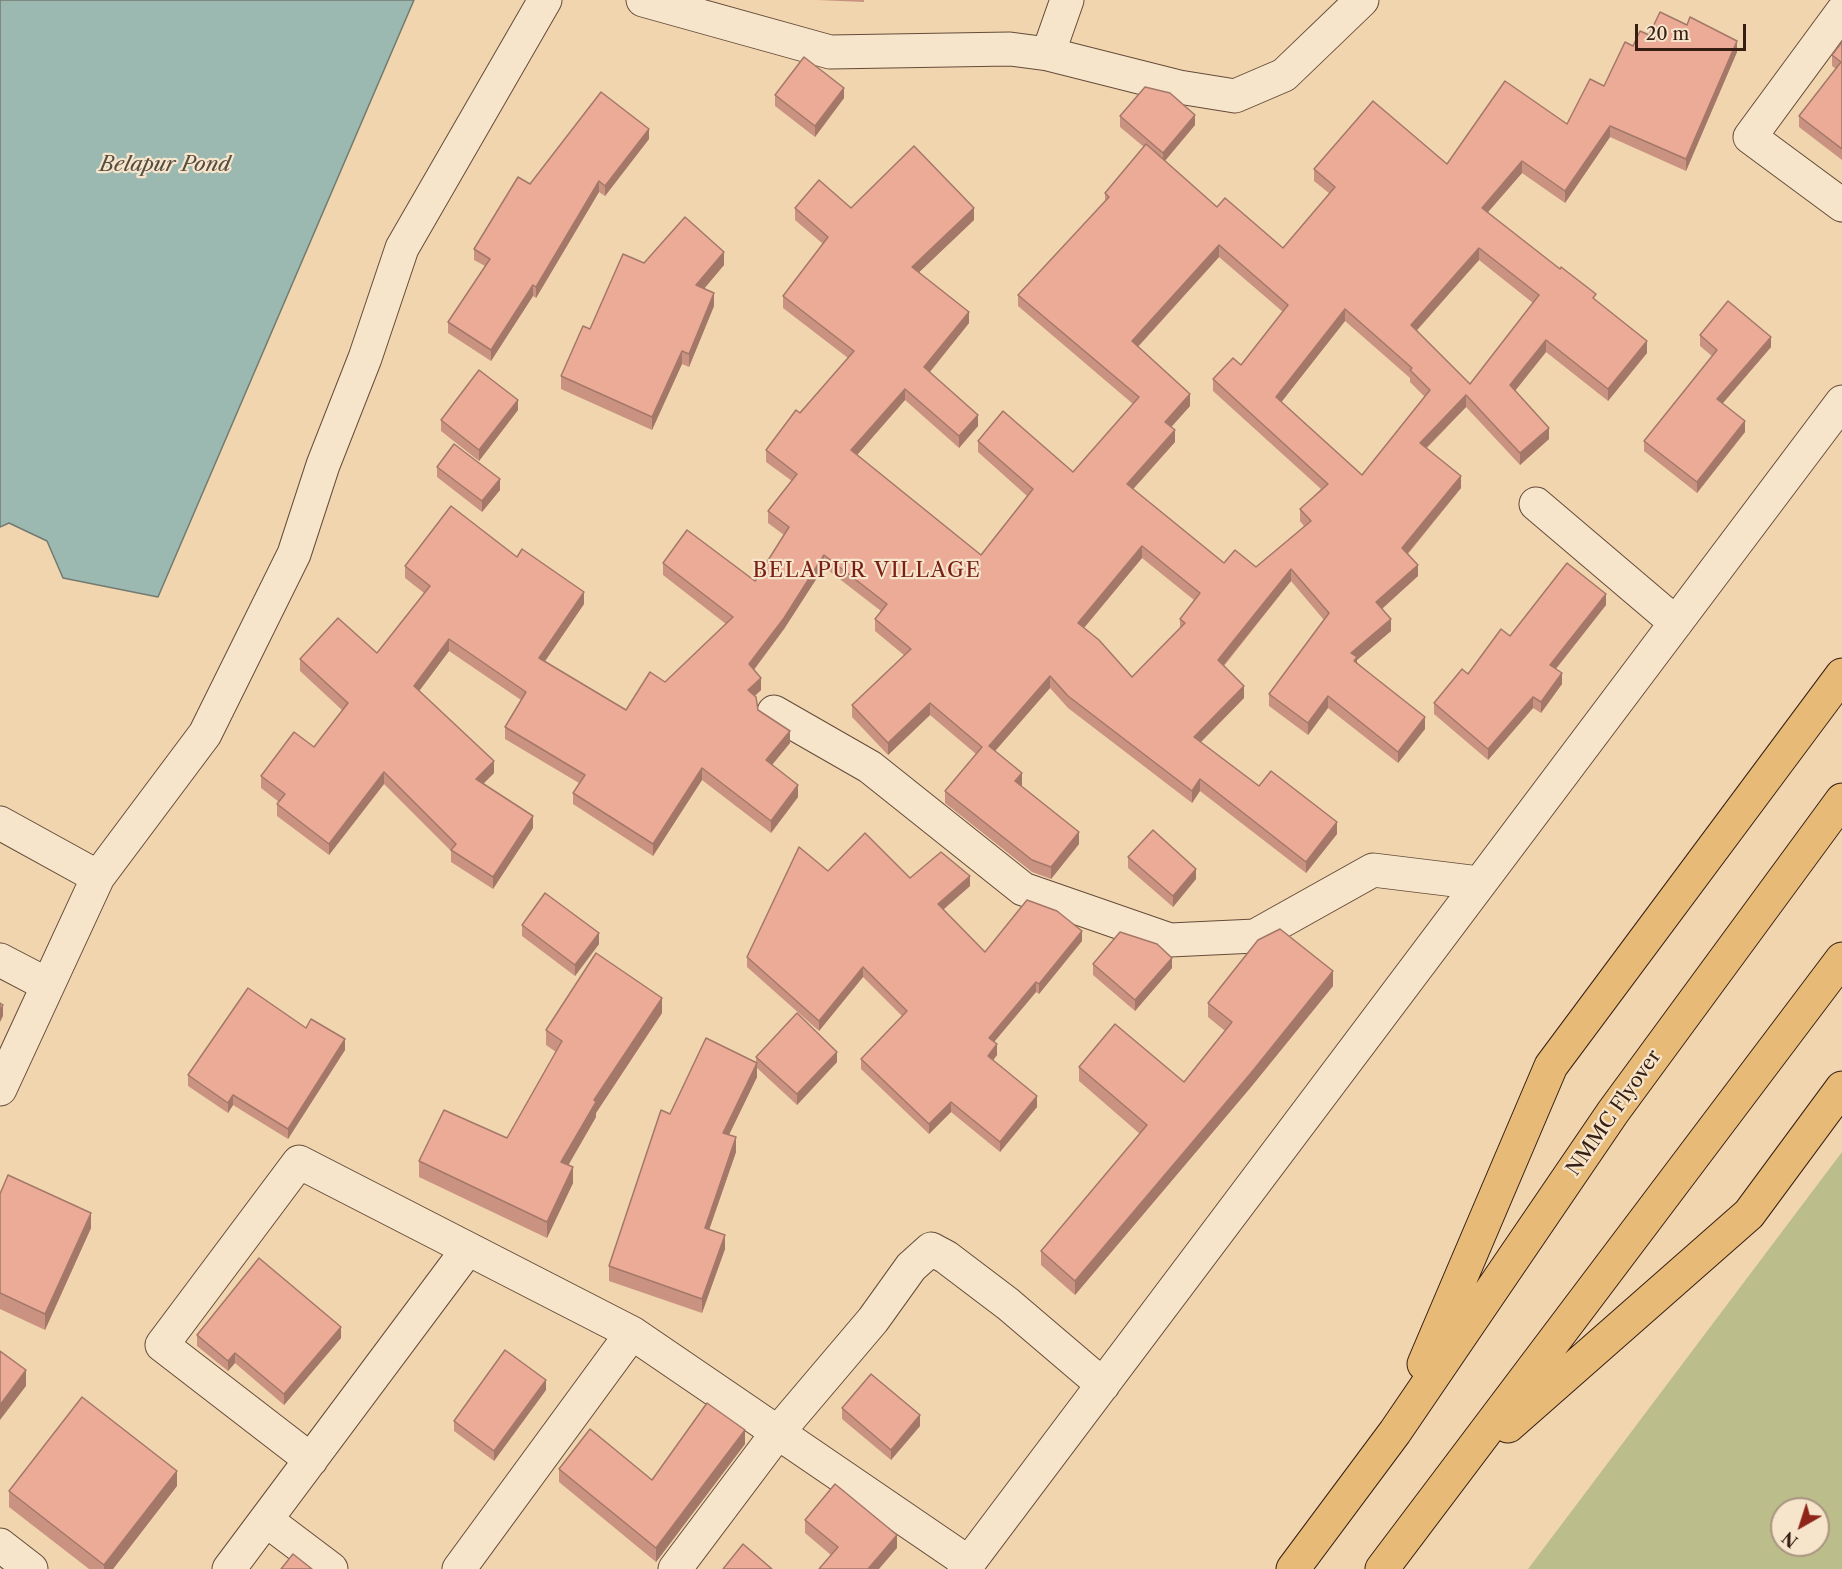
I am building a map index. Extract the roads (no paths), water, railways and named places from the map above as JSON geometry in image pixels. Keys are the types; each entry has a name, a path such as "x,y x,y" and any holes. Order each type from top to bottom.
{"highway":[{"path":"1293,1569 1395,1432 1551,1066 1842,675"},
{"name":"NMMC Flyover","path":"1395,1432 1613,1113 1842,800"},
{"path":"1382,1569 1687,1168 1842,959"},
{"path":"1452,1474 1749,1214 1842,1089"}],"street":[{"path":"0,1089 98,877 206,734 294,554 323,465 365,358 402,249 545,0"},
{"path":"643,0 715,10 830,52 1010,49 1048,54 1179,87 1235,96 1284,75 1362,0"},
{"path":"1048,54 1067,0"},
{"path":"1842,12 1750,137 1842,205"},
{"path":"311,1460 162,1345 299,1162 632,1333 778,1432 967,1566 1842,402"},
{"path":"1536,504 1676,622"},
{"path":"774,712 870,766 1023,889 1170,940 1255,936 1373,870 1479,883"},
{"path":"0,823 98,877"},
{"path":"0,960 48,985"},
{"path":"229,1569 468,1249"},
{"path":"675,1569 778,1432 873,1320 911,1267 931,1249 946,1257 1008,1304 1103,1385"},
{"path":"459,1569 632,1333"},
{"path":"266,1520 331,1569"},
{"path":"0,1545 31,1569"}],"water":[{"name":"Belapur Pond","path":"0,0 414,0 158,597 63,578 47,541 9,523 0,527"}],"district":[{"name":"BELAPUR VILLAGE","path":"867,571"}]}
